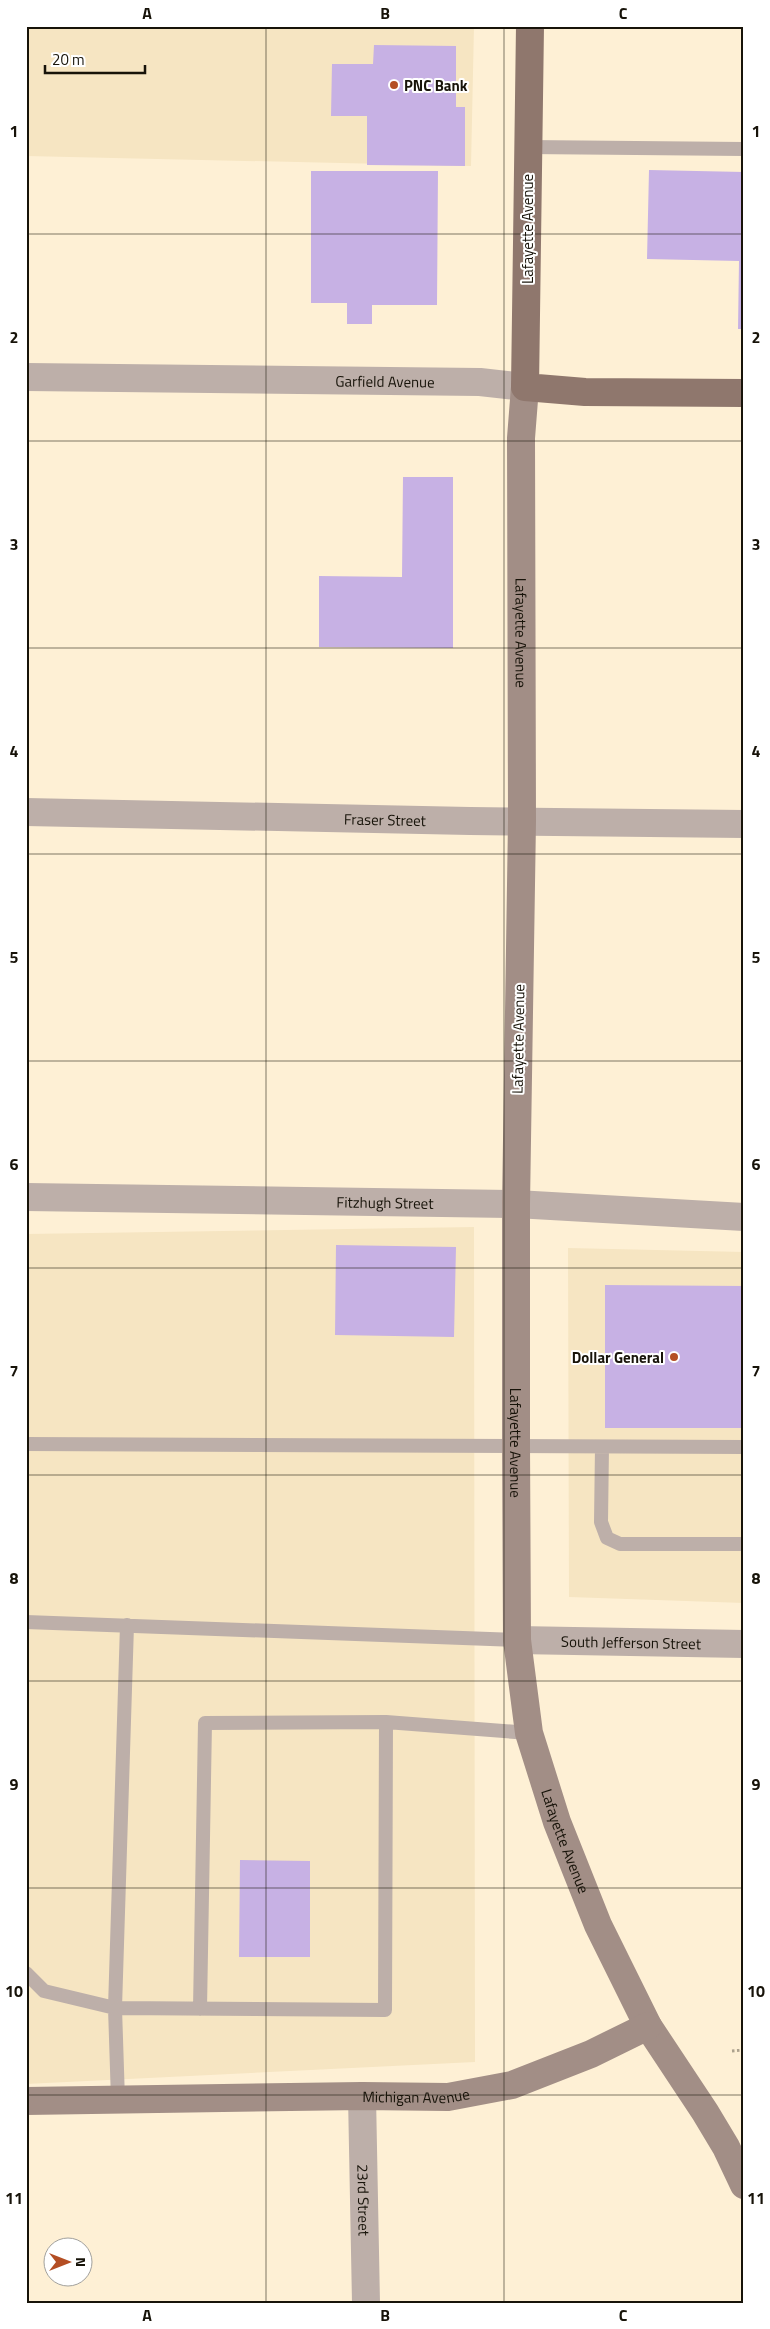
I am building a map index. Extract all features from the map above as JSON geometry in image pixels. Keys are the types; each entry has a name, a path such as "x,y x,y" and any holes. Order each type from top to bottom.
{"main road":[{"name":"Lafayette Avenue","path":"530,26 527,147 527,334 521,438 522,821 516,1204 518,1640 529,1733 557,1822 598,1925 648,2026"},
{"name":"Garfield Avenue","path":"525,387 585,392 744,393"},
{"name":"Michigan Avenue","path":"26,2101 362,2096 448,2097 512,2085 591,2054 648,2026"},
{"path":"648,2026 706,2112 726,2147 744,2185"}],"street":[{"name":"Garfield Avenue","path":"26,377 480,382 525,387"},
{"name":"Fraser Street","path":"26,812 470,821 744,824"},
{"name":"Fitzhugh Street","path":"26,1197 516,1204 744,1217"},
{"name":"South Jefferson Street","path":"518,1640 744,1644"},
{"name":"23rd Street","path":"362,2096 366,2303"}],"lane":[{"path":"527,147 744,148"},
{"path":"26,1444 744,1447"},
{"path":"602,1446 601,1522 607,1538 620,1544 744,1544"},
{"path":"26,1622 518,1640"},
{"path":"118,2100 115,2008 127,1625"},
{"path":"26,1973 44,1991 115,2008 384,2010 386,1722"},
{"path":"200,2008 205,1723 386,1722 529,1733"}],"path":[{"path":"732,2051 744,2050"}],"shaded area":[{"path":"26,26 230,29 230,26 474,26 471,166 26,156"},
{"path":"474,1227 475,2062 26,2084 26,1234"},
{"path":"568,1248 744,1252 744,1603 569,1597"}],"building":[{"name":"PNC Bank","path":"374,45 456,46 456,107 465,107 465,166 367,165 367,116 331,116 332,64 373,64"},
{"path":"649,170 744,172 744,329 738,329 739,261 647,259"},
{"path":"311,171 438,171 437,305 372,305 372,324 347,324 347,303 311,303"},
{"path":"403,477 453,477 453,648 319,647 319,576 402,577"},
{"path":"336,1245 456,1247 454,1337 335,1335"},
{"name":"Dollar General","path":"605,1285 744,1286 744,1428 605,1428"},
{"path":"240,1860 310,1861 310,1957 239,1957"}],"place":[{"name":"PNC Bank","path":"394,85"},
{"name":"Dollar General","path":"674,1357"}]}
